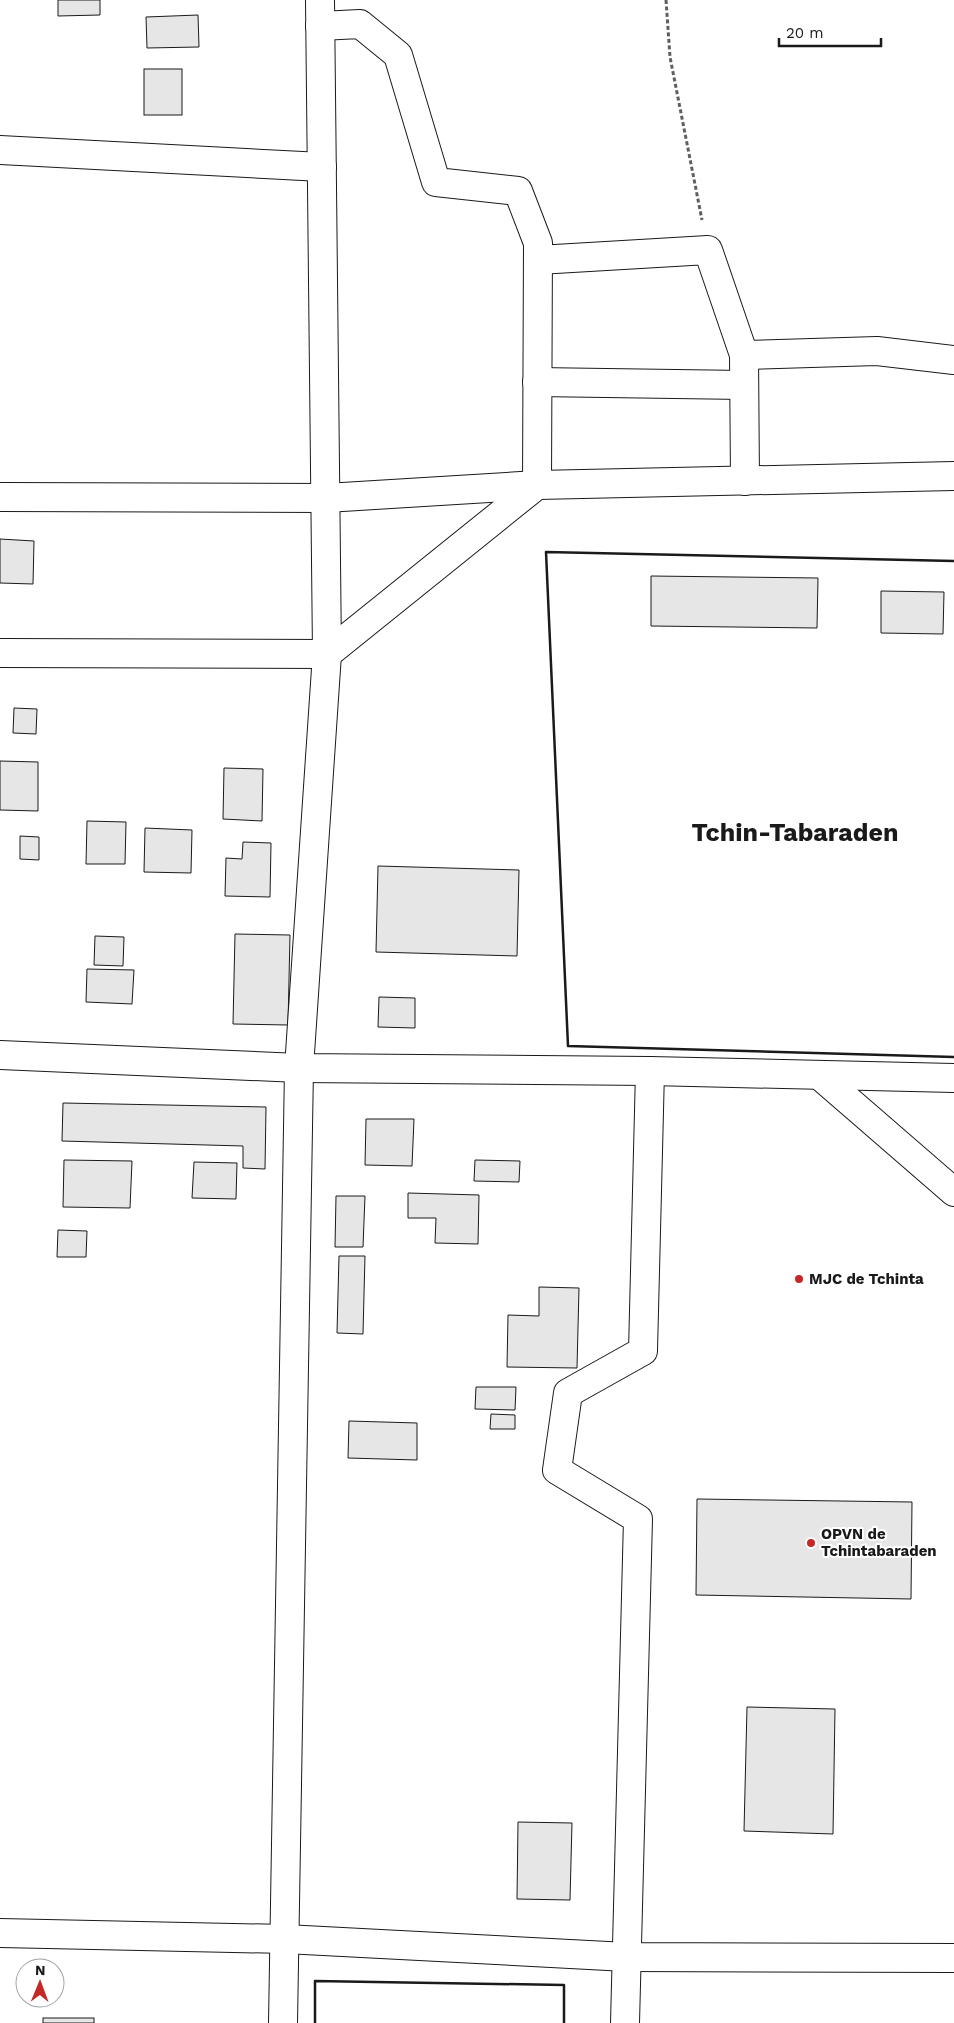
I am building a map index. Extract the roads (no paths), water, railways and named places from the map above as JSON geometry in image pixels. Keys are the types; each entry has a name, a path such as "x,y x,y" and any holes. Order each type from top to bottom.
{"street":[{"path":"284,2023 299,1068 327,654 320,13 360,24 398,55 436,182 518,191 538,243 537,486"},
{"path":"0,150 322,167"},
{"path":"538,260 708,250 744,355 745,481"},
{"path":"744,355 877,351 954,360"},
{"path":"537,382 744,386"},
{"path":"0,497 326,498 537,486 954,476"},
{"path":"0,653 327,654 537,486"},
{"path":"0,1055 299,1068 650,1071 954,1078"},
{"path":"625,2023 638,1519 557,1470 568,1393 643,1351 650,1071"},
{"path":"819,1075 954,1192"},
{"path":"0,1933 285,1939 627,1957 954,1958"}],"place":[{"name":"MJC de Tchinta","path":"799,1279"},
{"name":"OPVN de Tchintabaraden","path":"811,1543"}],"district":[{"name":"Tchin-Tabaraden","path":"795,832"}]}
